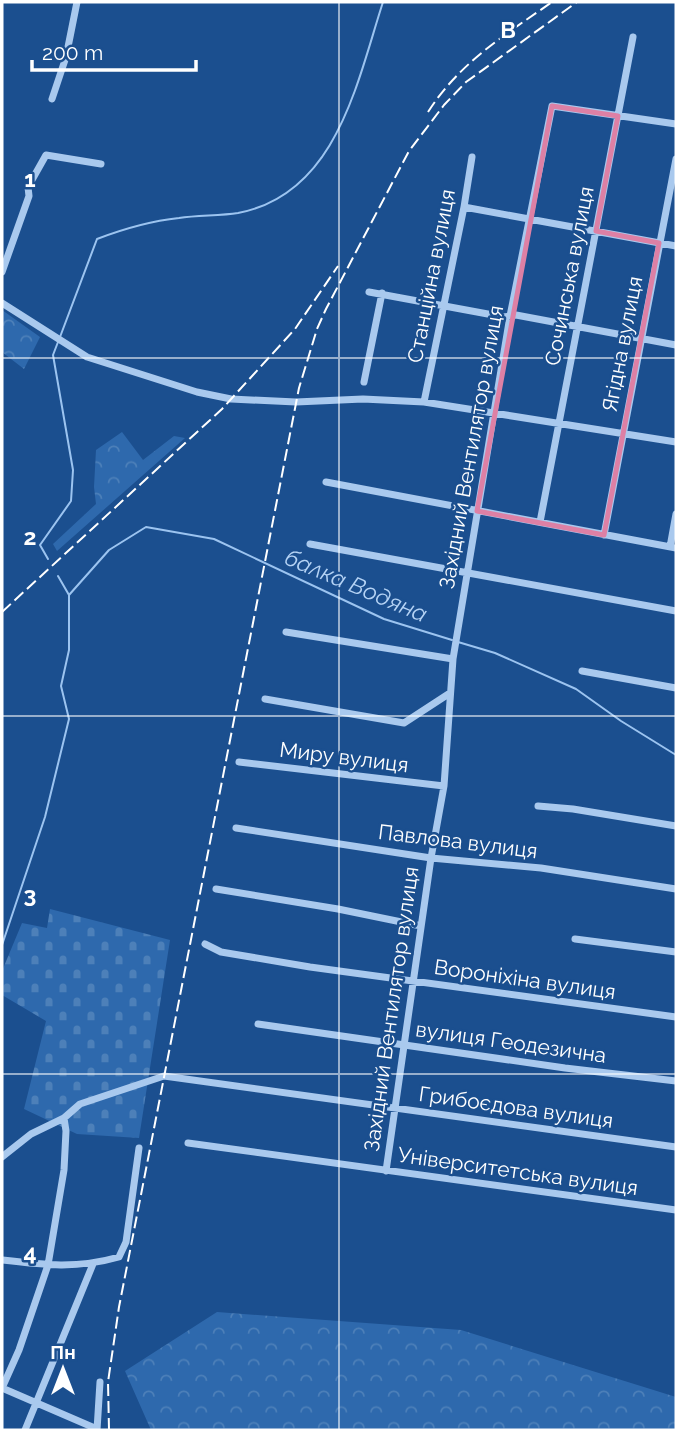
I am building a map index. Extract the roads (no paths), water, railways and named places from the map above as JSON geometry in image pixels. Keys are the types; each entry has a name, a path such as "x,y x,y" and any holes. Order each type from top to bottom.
{"street":[{"path":"52,99 66,57 77,2"},
{"name":"Сочинська вулиця","path":"540,523 633,37"},
{"name":"Західний Вентилятор вулиця","path":"386,1171 430,859 444,786 453,659 510,316 552,106 618,116"},
{"path":"618,116 676,124"},
{"path":"2,272 29,196 28,187 46,155 101,164"},
{"name":"Станційна вулиця","path":"424,402 472,157"},
{"name":"Ягідна вулиця","path":"604,535 676,159"},
{"path":"464,207 676,246"},
{"path":"369,292 504,317 516,315 676,345"},
{"path":"364,382 382,293"},
{"path":"2,303 87,357 197,392 232,399 296,402 363,399 424,402 676,442"},
{"path":"326,482 673,547 676,514"},
{"path":"310,544 676,611"},
{"path":"286,632 453,659"},
{"path":"582,671 676,688"},
{"path":"265,699 404,723 450,693"},
{"name":"Миру вулиця","path":"239,762 444,786"},
{"path":"538,806 573,809 676,827"},
{"name":"Павлова вулиця","path":"236,828 430,859 541,868 676,889"},
{"path":"216,889 421,926"},
{"path":"575,939 676,952"},
{"name":"Вороніхіна вулиця","path":"205,944 220,952 413,982 676,1017"},
{"name":"вулиця Геодезична","path":"258,1024 676,1081"},
{"name":"Грибоєдова вулиця","path":"2,1157 30,1134 64,1118 80,1104 164,1076 676,1147"},
{"path":"64,1118 64,1170 48,1265 19,1350 2,1388 97,1430 100,1382"},
{"name":"Університетська вулиця","path":"188,1143 676,1210"},
{"path":"2,1260 48,1265 93,1264 119,1256 127,1242 139,1149"},
{"path":"25,1430 93,1264"}],"waterway":[{"path":"60,337 97,239 158,221 238,213 272,202 299,183 321,159 338,130 352,99 383,2"},
{"path":"48,559 40,545 71,501 73,470 53,355 58,342"},
{"name":"балка Водяна","path":"69,595 109,550 146,527 214,539 384,619 452,640"},
{"path":"2,945 45,817 69,719 61,686 69,650 69,595 58,576"},
{"name":"балка Водяна","path":"458,642 495,653 576,689 676,755"}],"railway":[{"path":"428,112 454,78 469,64 552,2"},
{"path":"109,1430 108,1382 119,1307 299,388 317,329 409,151 444,105 466,82 577,2"},
{"path":"2,612 222,409 295,329 338,266"}]}
